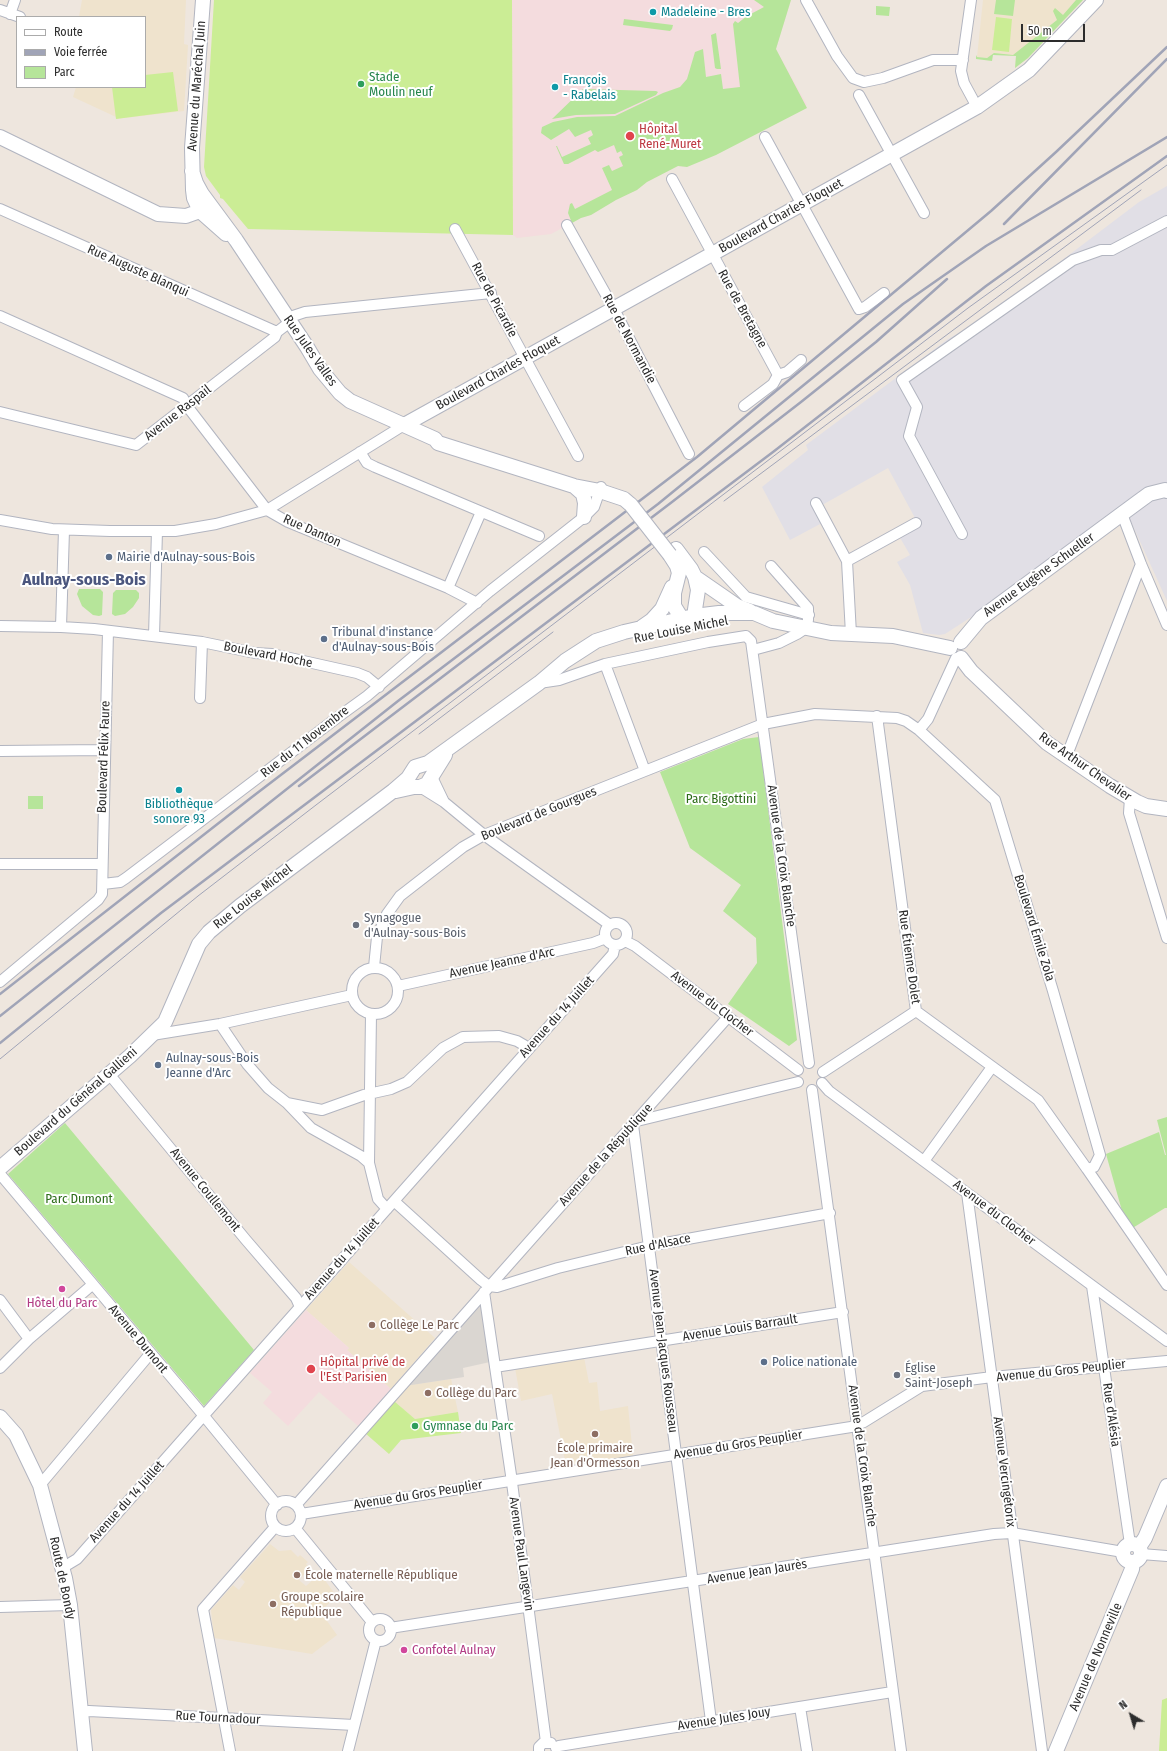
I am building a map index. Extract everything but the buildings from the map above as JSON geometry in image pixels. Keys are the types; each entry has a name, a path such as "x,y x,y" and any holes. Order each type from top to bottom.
{"street":[{"path":"0,10 15,15 15,0"},
{"name":"Avenue du Maréchal Juin","path":"203,0 192,171 204,207"},
{"path":"806,0 837,56 853,78 864,82 883,78 933,60 963,60"},
{"path":"971,0 962,71 963,79 973,109"},
{"name":"Boulevard Charles Floquet","path":"0,520 64,530 185,530 216,524 267,510 404,425 433,410 524,357 607,314 614,308 973,109 1029,70 1096,0"},
{"path":"859,95 924,213"},
{"path":"0,137 158,214 186,216 204,207"},
{"path":"765,138 859,309 884,293"},
{"name":"Rue de Bretagne","path":"672,179 778,375"},
{"name":"Rue Jules Valles","path":"204,207 236,240 320,369 340,393 350,401 431,437 600,489"},
{"name":"Rue Auguste Blanqui","path":"0,209 277,332"},
{"path":"962,534 909,436 917,407 902,380 1073,260 1100,250 1112,250 1167,221"},
{"name":"Rue de Normandie","path":"568,226 614,308 689,454"},
{"name":"Rue de Picardie","path":"454,228 491,293 578,456"},
{"name":"Avenue Raspail","path":"0,412 136,445 275,337 277,332 289,320 305,312 491,293"},
{"name":"Rue Danton","path":"0,316 183,398 187,406 267,510 288,522 448,588 477,603"},
{"path":"744,406 773,384 778,375 787,372 801,360"},
{"path":"431,437 429,417 433,410"},
{"name":"Rue Jules Valles","path":"431,437 438,443 574,486 626,493 674,557"},
{"path":"360,452 367,463 539,536"},
{"path":"574,486 583,494 585,503 584,517"},
{"name":"Rue du 11 Novembre","path":"103,884 120,882 126,878 379,687 477,603 584,517 594,507 600,489"},
{"name":"Avenue Eugène Schueller","path":"957,651 981,618 1149,494 1164,490 1167,491"},
{"path":"816,503 847,561 851,634"},
{"path":"448,588 481,512"},
{"path":"1122,514 1167,625"},
{"path":"847,561 916,523"},
{"path":"61,627 64,530"},
{"path":"154,636 157,531"},
{"path":"704,552 746,597 807,621 831,633 893,636 957,651 928,719 919,730"},
{"path":"674,557 691,569 695,577 698,596 687,623"},
{"path":"674,557 679,573 674,593 674,606 687,623"},
{"path":"640,629 652,620 662,609 671,589 674,557"},
{"path":"1067,755 1141,564"},
{"path":"753,650 779,643 807,621 808,608 771,566"},
{"path":"695,577 736,606 754,613"},
{"name":"Rue Louise Michel","path":"540,682 599,647 719,613 754,613 773,621"},
{"name":"Rue Louise Michel","path":"152,1035 169,1016 192,958 205,936 240,906 393,791 414,784 428,783 432,771 452,747 540,682 565,661 596,641 640,629 687,623 736,620 773,621"},
{"path":"773,621 807,621"},
{"name":"Boulevard Hoche","path":"0,626 61,627 202,642 272,654 357,673 367,677 379,687"},
{"name":"Boulevard Félix Faure","path":"103,884 101,864 108,631"},
{"name":"Rue Louise Michel","path":"540,682 559,680 605,664 708,642 746,636 751,641 753,650"},
{"path":"200,698 202,642"},
{"name":"Avenue de la Croix Blanche","path":"753,650 809,1063"},
{"name":"Rue Arthur Chevalier","path":"957,651 971,671 1003,703 1047,743 1130,798 1146,806 1167,809"},
{"path":"605,664 645,771"},
{"name":"Boulevard Émile Zola","path":"763,724 815,714 897,718 906,721 919,730 995,800 1053,991 1100,1155 1094,1167 1087,1169"},
{"name":"Rue Étienne Dolet","path":"877,716 916,1011 1038,1100 1087,1169"},
{"name":"Boulevard de Gourgues","path":"374,967 377,937 387,914 400,896 463,847 484,835 763,724"},
{"path":"0,751 105,750"},
{"name":"Rue Louise Michel","path":"414,784 415,767 432,771"},
{"path":"432,771 444,802"},
{"path":"414,784 444,802 484,835 610,925"},
{"path":"1130,798 1129,813 1167,938"},
{"path":"0,864 101,864"},
{"path":"0,982 98,900 102,894 103,884"},
{"path":"616,922 626,928 627,934 620,943 610,942 606,938 606,931 610,925 616,922"},
{"name":"Avenue Jeanne d'Arc","path":"398,986 593,943 606,938"},
{"name":"Avenue du Clocher","path":"620,943 635,946 798,1070"},
{"name":"Avenue du 14 Juillet","path":"62,1568 77,1559 613,954 620,943"},
{"path":"374,967 380,968 392,974 398,986 398,993 392,1007 386,1011 371,1014 358,1007 352,995 354,979 359,973 374,967"},
{"path":"152,1035 220,1024 352,995"},
{"path":"823,1072 916,1011"},
{"path":"371,1014 369,1163 378,1198 387,1209"},
{"name":"Avenue de la République","path":"299,1510 406,1380 728,1017"},
{"path":"220,1024 247,1064 268,1088 287,1103 311,1128 361,1156 369,1163"},
{"name":"Boulevard du Général Gallieni","path":"0,1168 152,1035"},
{"path":"287,1103 322,1110 371,1093 391,1089 407,1082 443,1048 463,1037 499,1036 517,1041 529,1048"},
{"path":"809,1063 818,1065 823,1072 822,1083 812,1090 804,1088 798,1082 798,1070 805,1064 809,1063"},
{"path":"924,1160 992,1067"},
{"name":"Avenue Coullemont","path":"109,1074 246,1240 296,1298 300,1307"},
{"path":"635,1123 798,1082"},
{"name":"Avenue du Clocher","path":"822,1083 967,1193 1167,1341"},
{"name":"Avenue de la Croix Blanche","path":"812,1090 830,1213 892,1692 901,1751"},
{"name":"Avenue Jean-Jacques Rousseau","path":"635,1123 649,1246 711,1721"},
{"path":"1087,1169 1167,1285"},
{"name":"Avenue Dumont","path":"0,1174 150,1354 204,1416 276,1505"},
{"name":"Avenue Vercingétorix","path":"967,1193 1042,1751"},
{"path":"394,1201 487,1289"},
{"name":"Rue d'Alsace","path":"487,1289 497,1288 558,1268 649,1246 830,1213"},
{"path":"0,1368 29,1339 92,1284"},
{"name":"Rue d'Alésia","path":"1092,1286 1133,1552"},
{"name":"Avenue Paul Langevin","path":"487,1289 495,1367 512,1481 546,1742"},
{"path":"0,1300 29,1339"},
{"name":"Avenue Louis Barrault","path":"495,1367 843,1312"},
{"path":"40,1485 150,1354"},
{"name":"Avenue du Gros Peuplier","path":"299,1510 512,1481 857,1425 922,1386 992,1377 1167,1361"},
{"name":"Route de Bondy","path":"0,1417 16,1435 40,1485 62,1568 70,1605 85,1751"},
{"name":"Avenue de Nonneville","path":"1056,1751 1132,1569 1133,1552 1145,1538 1167,1486"},
{"path":"289,1502 299,1510 300,1522 295,1528 292,1530 283,1531 275,1527 271,1518 271,1513 276,1505 289,1502"},
{"path":"230,1751 202,1609 275,1527"},
{"path":"295,1528 372,1622"},
{"name":"Avenue Jean Jaurès","path":"390,1628 874,1554 994,1534 1012,1533 1167,1556"},
{"path":"0,1607 70,1605"},
{"path":"379,1619 389,1624 390,1632 387,1638 376,1640 369,1633 369,1627 372,1622 379,1619"},
{"path":"348,1751 376,1640"},
{"name":"Avenue Jules Jouy","path":"556,1750 559,1746 892,1692"},
{"path":"800,1707 807,1751"},
{"name":"Rue Tournadour","path":"81,1712 89,1711 354,1725"},
{"path":"539,1751 541,1745 546,1742 551,1743 556,1750"}],"shaded area":[{"path":"82,0 186,0 184,44 188,45 184,111 116,119 116,117 73,97 76,88 146,88 146,16 79,16"},
{"name":"Hôpital René-Muret","path":"512,0 791,0 776,49 807,105 687,167 678,166 647,182 637,190 616,200 591,215 581,218 551,234 517,238 513,235"},
{"path":"983,0 1083,0 1028,58 1015,68 1016,56 993,54 987,58 977,57"},
{"path":"1167,186 1167,601 1123,504 979,612 945,634 939,635 923,633 910,585 897,562 910,555 899,536 918,519 915,518 888,468 815,509 822,523 790,540 762,487 808,450 806,445 948,339 987,317 1139,202"},
{"name":"Collège Le Parc","path":"349,1262 435,1338 391,1389 347,1350 349,1348 306,1310"},
{"path":"482,1299 490,1362 463,1368 464,1377 405,1386"},
{"name":"Hôpital privé de l'Est Parisien","path":"306,1310 349,1348 347,1350 391,1389 358,1426 319,1392 288,1426 263,1403 272,1392 250,1373"},
{"name":"École primaire Jean d'Ormesson","path":"584,1357 589,1383 597,1382 600,1411 628,1406 633,1456 566,1466 552,1394 521,1401 515,1368"},
{"name":"Collège du Parc","path":"451,1379 458,1412 415,1419 394,1401 409,1385"},
{"name":"Groupe scolaire République","path":"270,1544 279,1551 291,1550 298,1557 300,1555 308,1562 306,1564 310,1568 299,1580 306,1586 317,1576 322,1576 337,1597 320,1611 337,1635 312,1654 214,1638 211,1610 233,1585 239,1590 245,1582 240,1577"}],"green space":[{"name":"Stade Moulin neuf","path":"214,0 512,0 513,235 248,229 223,199 220,198 220,195 206,176 204,167"},
{"path":"754,0 791,0 776,49 807,108 716,155 687,167 678,166 647,182 637,190 616,200 591,215 572,223 568,213 570,204 572,203 575,209 612,190 602,168 609,165 612,171 623,166 619,157 623,155 621,151 617,153 614,145 598,152 595,150 568,164 564,164 556,146 562,157 591,144 588,138 593,135 591,130 575,137 569,129 551,140 541,133 542,127 553,122 577,117 615,116 663,93 680,87 687,79 695,52 703,49 706,77 721,74 723,89 740,87 733,24 735,21 738,23 747,16 764,7"},
{"path":"996,0 1015,0 1013,16 994,14"},
{"path":"1076,0 1083,0 1028,58 1015,68 1016,56 993,55 992,61 976,59 976,55 977,57 987,58 994,53 1013,55 1057,20 1053,11 1055,8 1063,15"},
{"path":"876,6 890,7 889,16 876,15"},
{"path":"996,17 1012,19 1009,52 992,50"},
{"path":"624,19 673,25 670,31 623,25"},
{"path":"716,33 721,69 715,68 711,35"},
{"path":"173,72 178,111 116,119 112,88 146,88 146,75"},
{"path":"583,89 658,92 656,95 615,114 576,115 552,119"},
{"path":"79,589 100,589 103,592 102,615 93,615 82,606 77,594"},
{"path":"116,590 136,590 139,593 139,598 133,607 125,614 115,616 112,614 113,593"},
{"name":"Parc Bigottini","path":"759,737 797,1040 789,1046 728,1004 757,963 756,938 723,911 741,885 690,848 660,772 743,739"},
{"path":"28,796 43,796 43,809 28,809"},
{"path":"1167,1117 1167,1208 1131,1229 1124,1218 1106,1154 1159,1132 1166,1155 1157,1120"},
{"name":"Parc Dumont","path":"65,1123 254,1350 204,1406 8,1174"},
{"name":"Gymnase du Parc","path":"394,1401 415,1419 458,1412 461,1433 401,1440 389,1454 365,1433"},
{"path":"1167,1698 1167,1751 1159,1751 1162,1700"}],"tram line":[{"path":"0,1059 198,896 316,805 968,308 1167,165"},
{"path":"724,501 1141,190"},
{"path":"419,734 553,632"}],"railway":[{"path":"0,994 252,797 697,457 991,211 1167,47"},
{"path":"1004,224 1167,59"},
{"path":"0,1016 398,701 658,504 903,304 986,246 1167,137"},
{"path":"0,1043 161,913 773,452 986,286 1167,156"},
{"path":"299,786 801,402 876,342 947,279"}],"place":[{"name":"Madeleine - Bres","path":"653,12"},
{"name":"Stade Moulin neuf","path":"361,84"},
{"name":"François - Rabelais","path":"555,87"},
{"name":"Hôpital René-Muret","path":"630,136"},
{"name":"Mairie d'Aulnay-sous-Bois","path":"109,557"},
{"name":"Tribunal d'instance d'Aulnay-sous-Bois","path":"324,639"},
{"name":"Bibliothèque sonore 93","path":"179,790"},
{"name":"Synagogue d'Aulnay-sous-Bois","path":"356,925"},
{"name":"Aulnay-sous-Bois Jeanne d'Arc","path":"158,1065"},
{"name":"Hôtel du Parc","path":"62,1289"},
{"name":"Collège Le Parc","path":"372,1325"},
{"name":"Police nationale","path":"764,1362"},
{"name":"Hôpital privé de l'Est Parisien","path":"311,1369"},
{"name":"Église Saint-Joseph","path":"897,1375"},
{"name":"Collège du Parc","path":"428,1393"},
{"name":"Gymnase du Parc","path":"415,1426"},
{"name":"École primaire Jean d'Ormesson","path":"595,1434"},
{"name":"École maternelle République","path":"297,1575"},
{"name":"Groupe scolaire République","path":"273,1604"},
{"name":"Confotel Aulnay","path":"404,1650"}],"district":[{"name":"Aulnay-sous-Bois","path":"84,580"}]}
